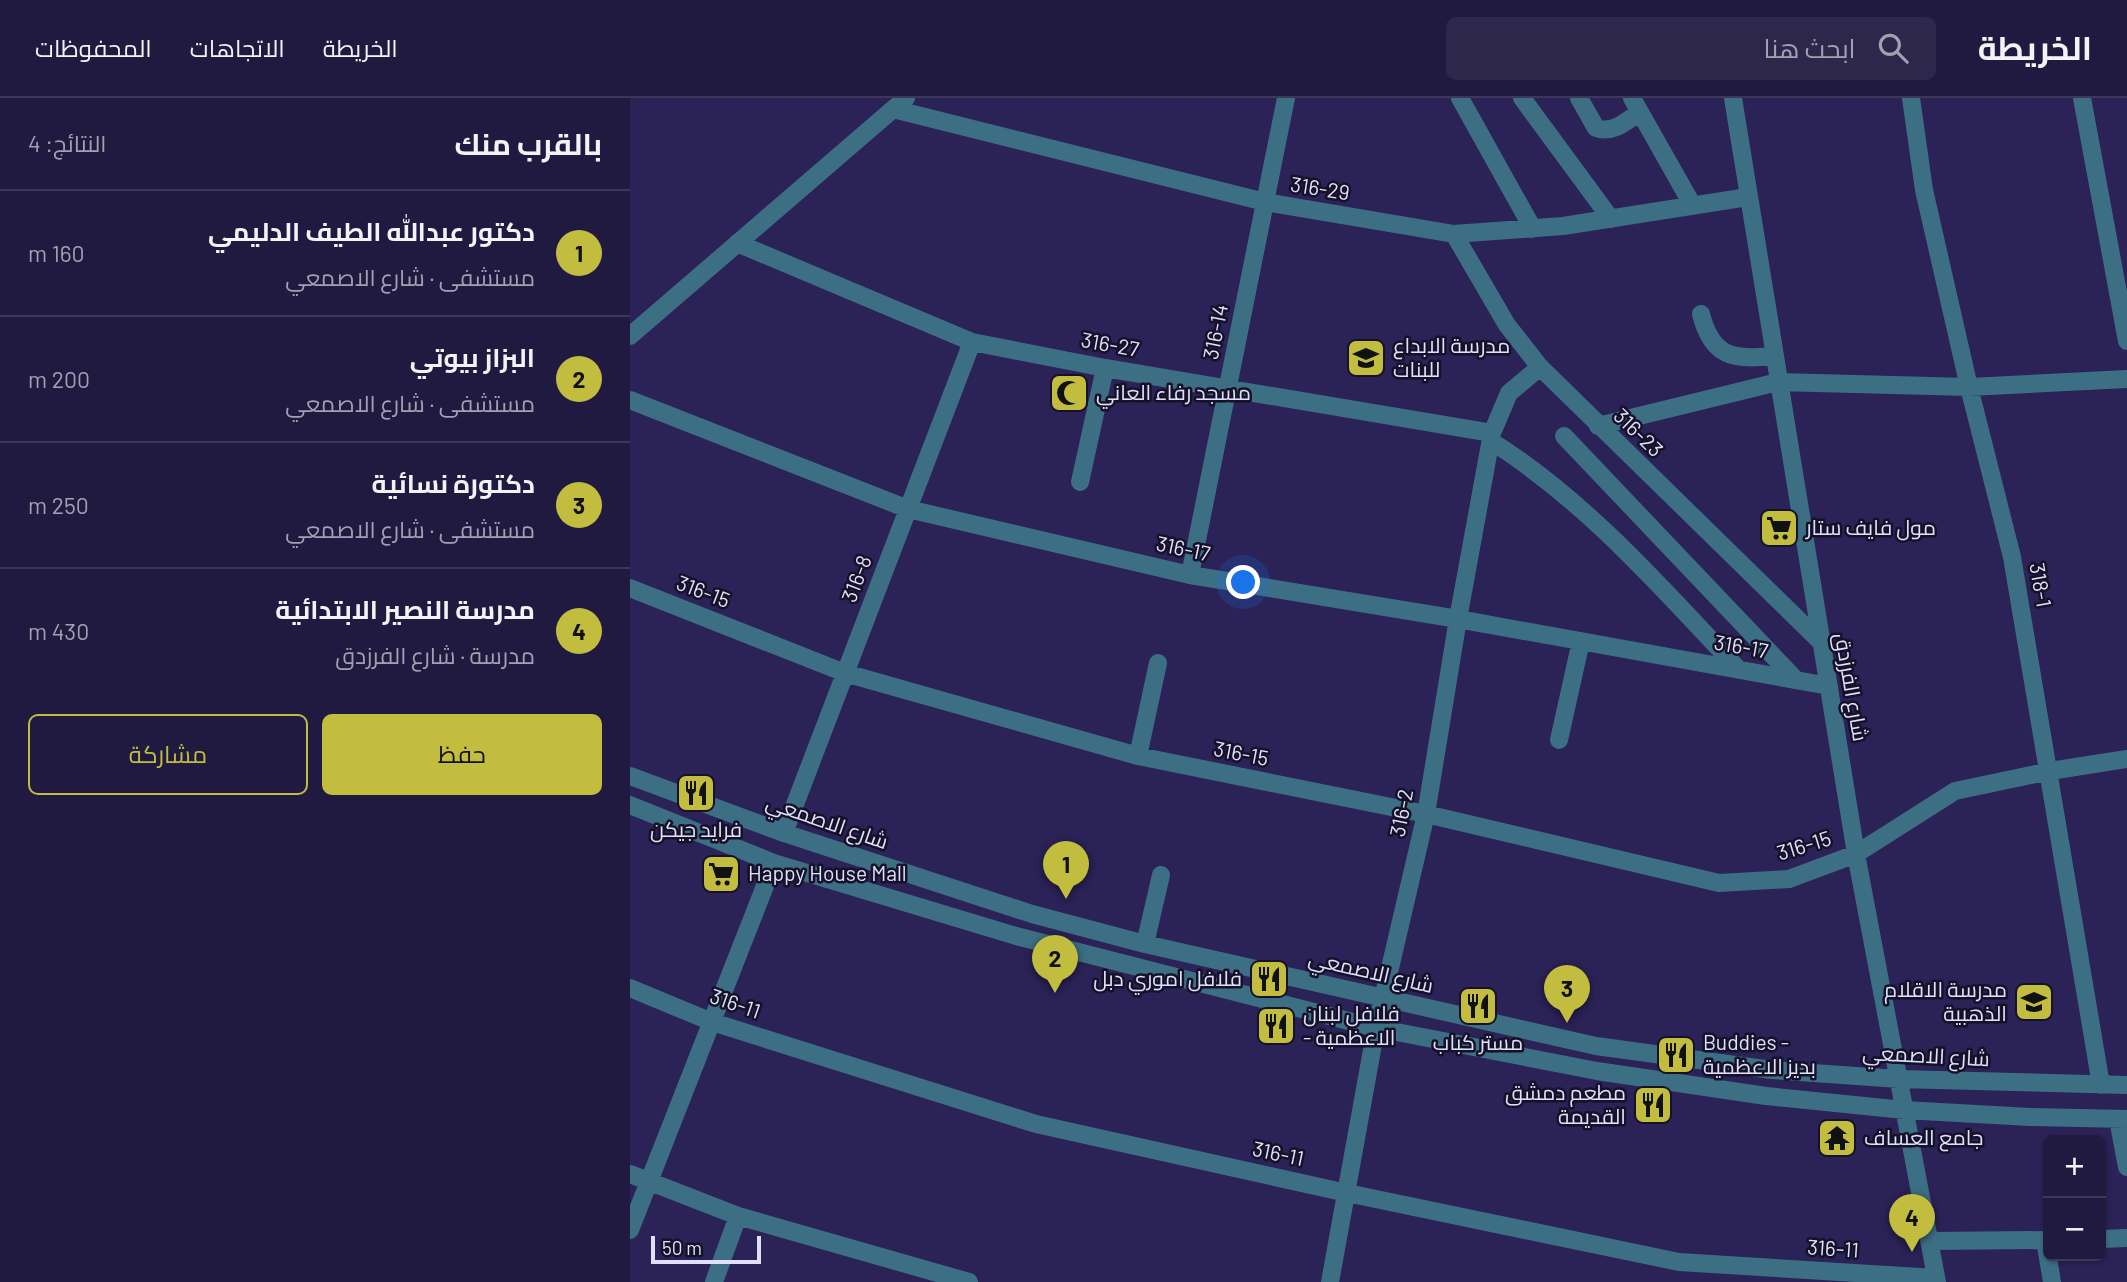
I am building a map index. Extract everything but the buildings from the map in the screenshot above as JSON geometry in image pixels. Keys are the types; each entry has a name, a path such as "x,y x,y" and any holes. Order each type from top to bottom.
{"street":[{"name":"316-14","path":"1190,575 1286,98"},
{"path":"1460,98 1533,229"},
{"path":"1522,98 1611,219"},
{"path":"1579,98 1597,128 1604,130 1612,130 1636,105 1693,206"},
{"name":"318-1","path":"1912,98 1924,190 1969,387 2012,557 2101,1084"},
{"path":"2082,98 2127,341"},
{"name":"شارع الفرزدق","path":"1737,99 1748,197 1820,641 1936,1280"},
{"name":"316-29","path":"900,104 1265,202 1454,234 1533,229 1748,197"},
{"path":"630,335 900,104"},
{"name":"316-23","path":"1454,234 1507,325 1540,368 1820,641"},
{"name":"316-27","path":"737,243 972,342 1491,437"},
{"path":"1701,314 1706,332 1713,342 1737,358 1774,356"},
{"name":"316-8","path":"784,833 972,342"},
{"path":"1080,482 1105,368"},
{"name":"316-2","path":"1330,1282 1376,1028 1426,814 1491,437 1509,393 1540,368"},
{"path":"1598,426 1778,383 1969,387 2127,379"},
{"name":"316-17","path":"630,400 908,509 1190,575 1458,619 1829,686"},
{"path":"1564,436 1796,680"},
{"path":"1491,437 1592,519 1650,575 1738,670"},
{"name":"316-15","path":"630,589 845,673 1138,756 1426,814 1718,883 1789,878 1857,854 1955,791 2050,771 2127,759"},
{"path":"1559,740 1581,641"},
{"path":"1138,756 1158,663"},
{"name":"شارع الاصمعي","path":"630,776 784,833 1032,914 1145,944 1596,1046 1772,1070 1899,1079 2127,1085"},
{"path":"630,805 774,863 1016,936 1376,1028 1597,1071 1766,1096 1905,1110 2122,1119 2127,1167"},
{"path":"630,1230 774,863"},
{"path":"1145,944 1161,875"},
{"name":"316-11","path":"630,988 712,1022 1036,1125 1679,1262 1936,1280"},
{"path":"630,1174 738,1216 968,1282"},
{"path":"714,1282 738,1216"},
{"path":"2106,1239 2127,1238"},
{"path":"1929,1241 2043,1240"},
{"path":"2049,1261 2052,1282"}],"place":[{"name":"مدرسة الابداع للبنات","path":"1366,358"},
{"name":"مسجد رفاء العاني","path":"1069,393"},
{"name":"مول فايف ستار","path":"1779,528"},
{"name":"فرايد جيكن","path":"696,793"},
{"name":"Happy House Mall","path":"721,874"},
{"name":"دكتور عبدالله الطيف الدليمي","path":"1066,899"},
{"name":"فلافل اموري دبل","path":"1269,979"},
{"name":"البزاز بيوتي","path":"1055,993"},
{"name":"مدرسة الاقلام الذهبية","path":"2034,1002"},
{"name":"مستر كباب","path":"1478,1006"},
{"name":"دكتورة نسائية","path":"1567,1023"},
{"name":"فلافل لبنان - الاعظمية","path":"1276,1026"},
{"name":"Buddies - بديز الاعظمية","path":"1676,1055"},
{"name":"مطعم دمشق القديمة","path":"1653,1105"},
{"name":"جامع العساف","path":"1837,1138"},
{"name":"مدرسة النصير الابتدائية","path":"1912,1252"}]}
